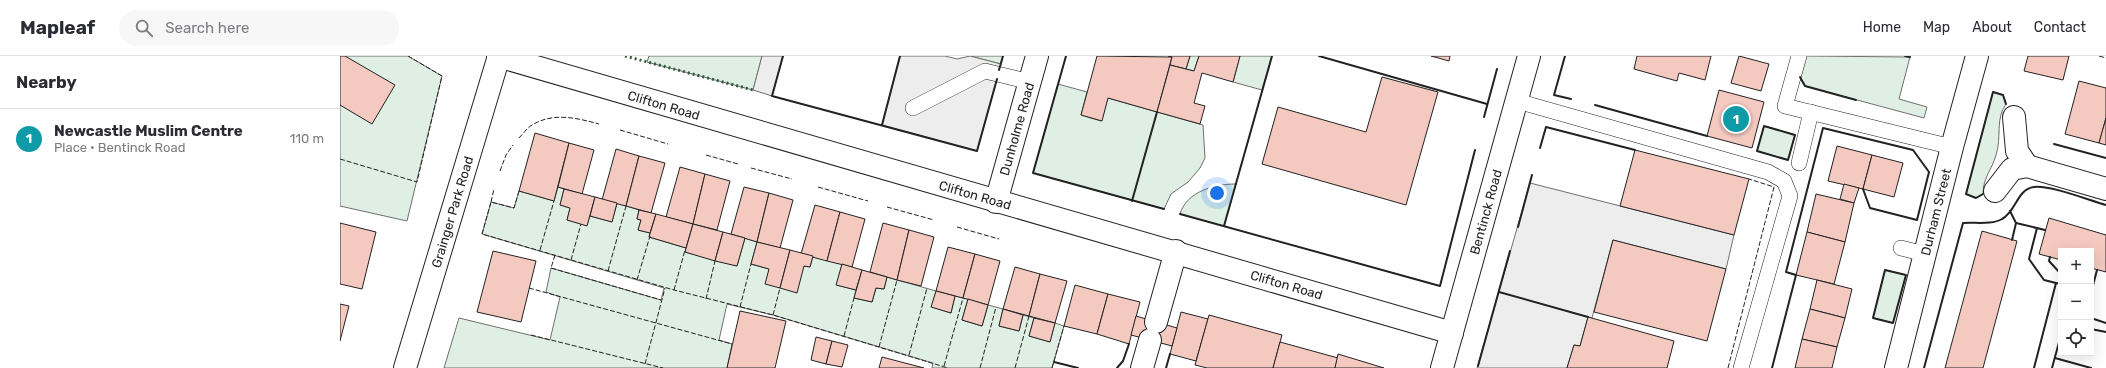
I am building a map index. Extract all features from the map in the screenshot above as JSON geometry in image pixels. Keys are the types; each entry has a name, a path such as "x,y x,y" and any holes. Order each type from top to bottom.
{"street":[{"name":"Clifton Road","path":"498,56 996,202 1176,252 1452,333"},
{"name":"Grainger Park Road","path":"405,368 498,56"},
{"name":"Dunholme Road","path":"996,202 1037,56"},
{"name":"Bentinck Road","path":"1442,368 1530,56"},
{"name":"Durham Street","path":"1896,368 1924,254 1977,56"},
{"path":"2014,117 2017,151 2027,166"},
{"path":"1995,191 2012,169 2027,166 2106,189"},
{"path":"1142,368 1176,252"}],"lane":[{"path":"1799,56 1785,106 1952,147"},
{"path":"913,108 985,71 1030,82"},
{"path":"1517,101 1768,172 1784,181 1790,196 1741,368"},
{"path":"1799,163 1811,112"},
{"path":"1901,248 1924,254"}],"green space":[{"path":"340,56 408,56 442,76 407,221 340,206"},
{"path":"649,56 762,56 753,90 647,62"},
{"path":"970,56 1003,56 1001,64"},
{"path":"1190,56 1199,56 1194,71 1186,69"},
{"path":"1240,56 1272,56 1262,90 1233,82"},
{"path":"1806,56 1910,57 1899,99 1927,107 1924,118 1805,86 1800,79"},
{"path":"1058,84 1087,92 1081,115 1101,121 1108,98 1203,125 1205,158 1200,168 1188,182 1171,194 1164,209 1033,173"},
{"path":"1993,92 2003,95 2006,104 2001,116 1999,142 1996,155 1984,183 1983,194 1976,198 1966,194"},
{"path":"1764,126 1795,135 1788,160 1757,151"},
{"path":"1236,184 1224,226 1180,214 1184,206 1195,194 1219,185"},
{"path":"558,187 564,189 560,205 570,208 567,220 587,225 590,216 612,222 617,203 639,210 637,219 641,220 638,230 650,233 649,237 686,248 685,252 737,266 745,238 757,242 751,264 769,269 804,266 810,267 813,256 842,264 837,285 856,290 854,298 872,302 876,288 884,289 887,277 936,291 932,307 951,313 955,296 968,299 962,320 982,326 988,305 1003,309 999,326 1019,331 1023,315 1034,318 1029,336 1050,342 1055,323 1064,326 1052,368 932,368 933,363 773,315 727,304 719,340 732,344 727,368 444,368 459,318 550,340 560,297 546,292 551,268 661,300 664,288 482,234 491,202 514,208 519,191 554,201"},
{"path":"1885,270 1906,275 1893,323 1873,318"}],"shaded area":[{"path":"762,56 783,56 772,96 753,90"},
{"path":"900,56 945,56 957,59 970,56 1001,64 977,151 882,125"},
{"path":"1530,183 1734,235 1726,269 1613,240 1592,318 1588,317 1580,346 1574,345 1567,368 1477,368"}],"building":[{"path":"340,56 345,56 395,85 372,124 340,105"},
{"path":"1097,56 1172,57 1157,112 1108,98 1102,121 1081,115"},
{"path":"1168,56 1190,56 1186,69 1170,65 1172,57"},
{"path":"1199,56 1240,56 1233,82 1202,73 1194,103 1205,106 1200,124 1157,112 1170,65 1194,71"},
{"path":"1431,56 1450,56 1449,61"},
{"path":"1637,56 1711,56 1705,80 1679,73 1677,81 1634,69"},
{"path":"1739,56 1769,64 1761,91 1731,83"},
{"path":"2028,56 2069,56 2063,80 2024,71"},
{"path":"1382,77 1438,92 1406,205 1262,164 1278,107 1366,132"},
{"path":"2079,81 2106,88 2106,118 2099,143 2065,134"},
{"path":"1719,90 1764,102 1752,148 1707,136"},
{"path":"2106,118 2106,145 2099,143"},
{"path":"535,133 569,143 554,201 519,191"},
{"path":"569,143 594,150 582,194 558,187"},
{"path":"1837,146 1872,155 1863,189 1828,181"},
{"path":"616,149 639,156 626,206 602,200"},
{"path":"1635,150 1749,179 1734,235 1620,206"},
{"path":"1872,155 1903,163 1894,197 1863,189"},
{"path":"639,156 665,163 651,213 626,206"},
{"path":"680,167 705,174 693,224 666,217"},
{"path":"705,174 730,181 717,230 693,224"},
{"path":"1844,184 1859,188 1854,203 1840,199"},
{"path":"744,187 769,193 757,242 731,234"},
{"path":"564,189 595,197 587,226 567,220 570,208 560,205"},
{"path":"769,193 793,200 780,248 757,242"},
{"path":"1816,194 1854,203 1845,242 1807,232"},
{"path":"595,197 617,203 612,222 590,216"},
{"path":"815,205 840,212 827,261 801,254"},
{"path":"639,210 656,214 650,233 638,230 641,220 637,219"},
{"path":"840,212 865,219 852,267 827,261"},
{"path":"656,214 693,224 686,248 649,237"},
{"path":"2049,218 2106,235 2106,272 2094,269 2094,248 2058,248 2058,259 2039,254"},
{"path":"340,223 376,232 362,289 340,284"},
{"path":"883,223 909,230 897,280 870,272"},
{"path":"693,224 723,232 715,261 685,252"},
{"path":"909,230 934,237 921,286 897,280"},
{"path":"1982,231 2017,241 1983,368 1945,368"},
{"path":"723,232 745,238 737,266 715,261"},
{"path":"1807,232 1845,242 1834,284 1796,275"},
{"path":"1613,240 1726,269 1707,341 1594,312"},
{"path":"757,242 790,250 780,288 765,284 769,269 751,264"},
{"path":"948,247 975,254 963,298 936,291"},
{"path":"790,250 813,256 810,267 804,266 797,293 780,288"},
{"path":"493,251 536,261 521,322 477,312"},
{"path":"975,254 1000,261 988,305 963,298"},
{"path":"842,264 862,270 856,290 836,285"},
{"path":"1015,267 1040,274 1029,316 1003,309"},
{"path":"862,270 887,277 884,289 876,288 872,302 854,298"},
{"path":"1040,274 1067,281 1055,323 1029,316"},
{"path":"1817,280 1852,289 1845,318 1810,309"},
{"path":"1075,285 1108,294 1097,334 1064,326"},
{"path":"936,291 955,296 951,313 931,307"},
{"path":"1108,294 1140,302 1129,344 1097,334"},
{"path":"968,299 988,305 982,326 962,320"},
{"path":"340,304 349,306 340,341"},
{"path":"1003,309 1023,315 1019,331 999,326"},
{"path":"1810,309 1845,318 1837,347 1802,339"},
{"path":"740,311 786,321 775,368 727,368"},
{"path":"1181,312 1208,319 1196,361 1170,354"},
{"path":"1209,315 1282,335 1273,368 1207,368 1195,365"},
{"path":"1136,316 1177,328 1172,346 1131,335"},
{"path":"1588,317 1674,341 1667,368 1567,368 1574,345 1580,346"},
{"path":"1034,318 1055,323 1050,342 1029,336"},
{"path":"816,337 832,341 826,364 811,360"},
{"path":"1802,339 1837,347 1832,368 1795,368"},
{"path":"832,341 848,345 842,367 826,364"},
{"path":"1280,342 1338,358 1335,368 1273,368"},
{"path":"1338,354 1384,368 1335,368"},
{"path":"882,357 924,368 879,368"}],"hedge":[{"path":"625,56 753,90"}],"fence":[{"path":"340,159 417,182 442,76 408,56"},
{"path":"2099,56 2106,58"},
{"path":"519,138 532,125 540,121 557,117 574,118 599,124"},
{"path":"620,130 668,144"},
{"path":"500,171 506,155 513,145"},
{"path":"706,155 738,164"},
{"path":"751,168 792,179"},
{"path":"1728,368 1774,187 1749,179"},
{"path":"818,187 868,201"},
{"path":"491,202 494,189"},
{"path":"519,191 514,208 491,202 482,234 674,290 773,315 948,368"},
{"path":"540,250 554,201"},
{"path":"608,271 626,206"},
{"path":"887,207 934,220"},
{"path":"571,260 581,224"},
{"path":"957,227 999,239"},
{"path":"637,280 650,236"},
{"path":"674,290 685,250"},
{"path":"555,255 551,268 661,300"},
{"path":"706,299 715,261"},
{"path":"740,307 751,264"},
{"path":"879,347 897,280"},
{"path":"529,288 732,344"},
{"path":"645,364 665,288"},
{"path":"773,315 780,288"},
{"path":"909,355 927,288"},
{"path":"844,336 854,298"},
{"path":"944,366 963,298"},
{"path":"980,368 996,307"},
{"path":"1015,368 1029,316"},
{"path":"1052,368 1064,326"},
{"path":"531,335 663,368"}],"wall":[{"path":"783,56 772,96 977,151 997,79"},
{"path":"882,125 900,56"},
{"path":"999,70 1003,56"},
{"path":"1066,56 1033,173 1164,209"},
{"path":"1224,226 1272,56"},
{"path":"1319,56 1487,104"},
{"path":"1565,56 1554,95 1571,99"},
{"path":"1905,56 1910,57"},
{"path":"1484,117 1497,69"},
{"path":"1800,77 1805,86 1856,100"},
{"path":"1983,194 1976,198 1966,194 1993,92 2003,95 2006,104"},
{"path":"1595,105 1707,136"},
{"path":"1132,201 1157,112"},
{"path":"1764,126 1795,135 1788,160 1757,151 1764,126"},
{"path":"1540,148 1546,127 1635,150"},
{"path":"1772,368 1796,275 1786,272 1823,128 1913,150 1929,172 1917,220 1870,208 1863,189"},
{"path":"2054,144 2106,158"},
{"path":"1180,214 1440,286 1475,150"},
{"path":"1518,227 1532,175"},
{"path":"1924,368 1963,223 1988,223 2002,219 2011,211 2020,196 2028,189 2034,187 2060,190 2106,205"},
{"path":"2010,211 2016,223"},
{"path":"2012,240 2016,223 2045,230"},
{"path":"2037,228 2029,259 2044,280 2056,283"},
{"path":"1478,366 1510,251"},
{"path":"2050,257 2049,261 2058,271"},
{"path":"1885,270 1906,275 1893,323 1873,318 1885,270"},
{"path":"2093,284 2097,270"},
{"path":"2034,368 2056,283 2058,283"},
{"path":"1499,292 1588,317"},
{"path":"2094,319 2106,323"},
{"path":"2094,330 2106,332"},
{"path":"1117,368 1123,361 1129,344"},
{"path":"2052,368 2058,346"},
{"path":"1166,368 1170,354"},
{"path":"2055,358 2091,368"},
{"path":"1054,362 1078,368"}],"place":[{"name":"Newcastle Muslim Centre","path":"1736,119"}]}
